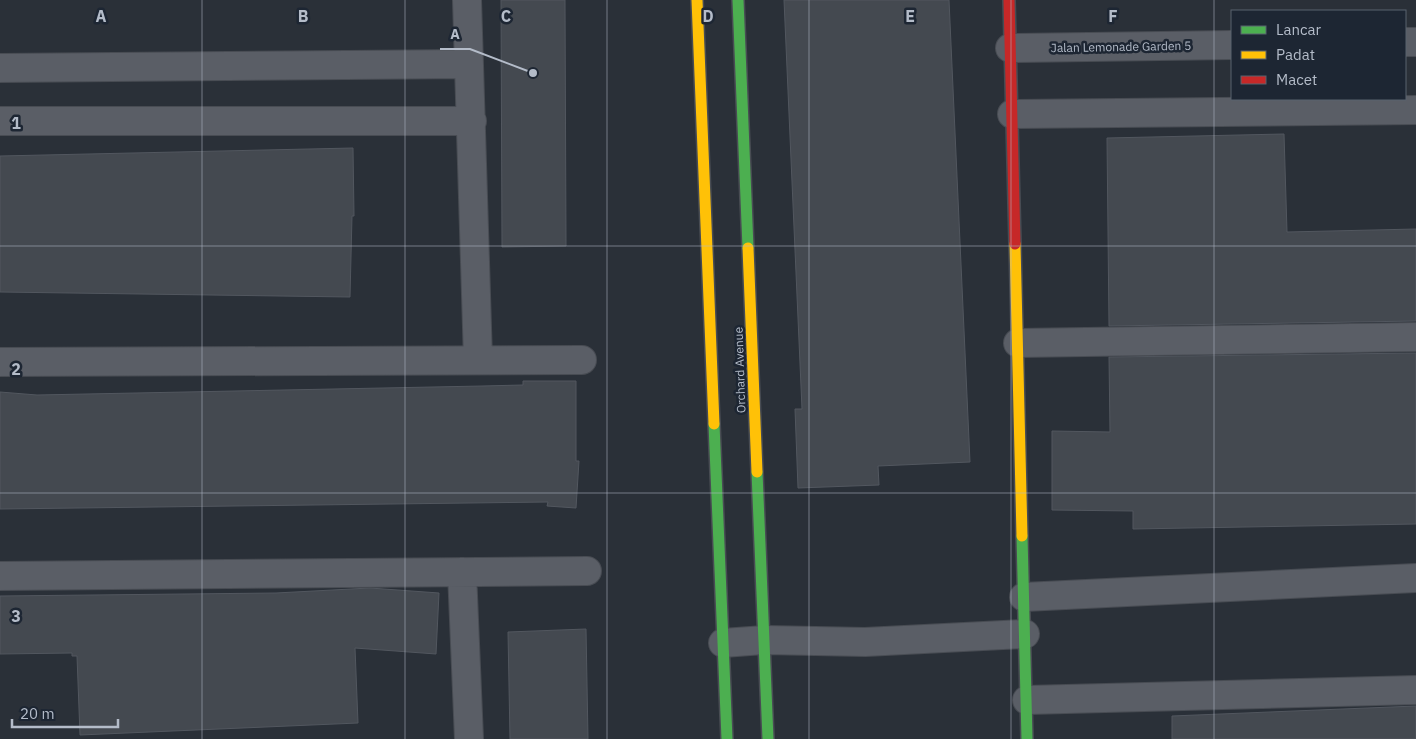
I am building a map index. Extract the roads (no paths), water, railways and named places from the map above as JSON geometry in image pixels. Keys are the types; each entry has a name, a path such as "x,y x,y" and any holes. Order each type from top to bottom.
{"street":[{"path":"467,0 478,360"},
{"path":"697,0 726,739"},
{"name":"Orchard Avenue","path":"738,0 768,739"},
{"path":"1009,0 1028,739"},
{"name":"Jalan Lemonade Garden 5","path":"1010,48 1231,45"},
{"path":"0,68 468,64"},
{"path":"1012,114 1416,110"},
{"path":"0,121 472,121"},
{"path":"1018,343 1416,337"},
{"path":"0,362 582,360"},
{"path":"0,576 587,571"},
{"path":"462,572 469,739"},
{"path":"1024,597 1416,578"},
{"path":"723,643 765,640 865,642 1025,634"},
{"path":"1026,700 1416,690"}],"place":[{"name":"A","path":"533,73"}]}
